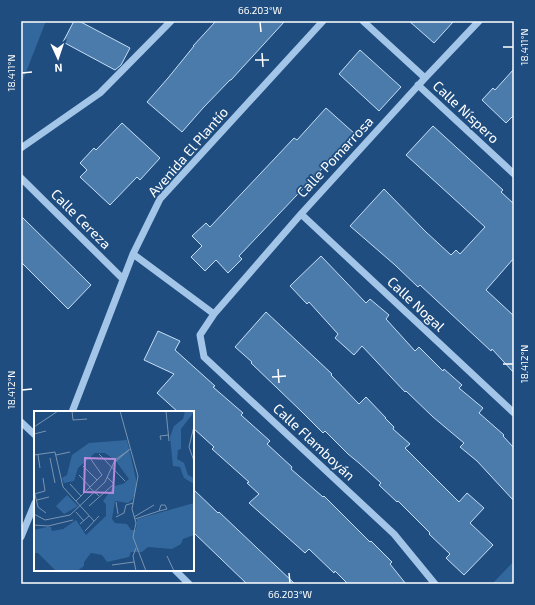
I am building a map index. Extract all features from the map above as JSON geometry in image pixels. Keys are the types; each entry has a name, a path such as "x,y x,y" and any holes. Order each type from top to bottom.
{"street":[{"path":"21,148 100,93 171,21"},
{"name":"Avenida El Plantío","path":"72,411 133,254 160,199 323,21"},
{"name":"Calle Níspero","path":"363,21 425,78"},
{"name":"Calle Pomarrosa","path":"214,314 301,214 479,21"},
{"name":"Calle Níspero","path":"418,86 514,174"},
{"name":"Calle Cereza","path":"21,178 123,279"},
{"name":"Calle Nogal","path":"301,214 514,413"},
{"path":"133,254 214,314"},
{"name":"Calle Flamboyán","path":"214,314 200,335 204,357 394,534 435,584"},
{"path":"21,422 34,434"},
{"path":"21,537 34,505"},
{"path":"176,571 189,584"}],"shaded area":[{"path":"21,21 46,21 21,85"},
{"path":"514,561 514,584 492,584"}],"building":[{"path":"74,21 79,21 130,48 121,65 115,70 63,42"},
{"path":"216,21 285,21 182,132 147,102 193,46"},
{"path":"409,21 454,21 434,43"},
{"path":"360,50 401,87 379,111 339,74"},
{"path":"514,69 514,115 506,123 482,100 493,88 495,90"},
{"path":"326,108 355,134 239,256 242,259 228,273 216,260 205,271 191,257 202,246 192,236 206,223 210,227 294,138 297,140"},
{"path":"122,123 160,158 140,180 137,177 110,205 80,177 87,170 80,163 94,148 96,150"},
{"path":"433,126 503,190 501,192 514,204 514,258 486,290 514,316 514,373 492,349 491,351 420,285 418,287 350,226 384,189 451,255 456,250 460,254 485,227 406,155"},
{"path":"21,216 91,285 68,309 21,262"},
{"path":"321,256 366,303 370,299 389,315 386,319 415,351 419,347 443,371 444,369 462,385 459,388 483,408 479,413 504,435 503,436 514,448 514,501 477,461 460,447 464,443 433,417 406,391 405,392 362,346 354,355 335,338 338,334 309,302 307,304 290,286"},
{"path":"266,312 332,374 331,375 359,404 366,397 394,427 393,429 410,444 405,448 459,502 467,493 484,508 470,523 493,545 464,575 446,558 450,554 398,501 397,502 379,485 381,483 348,454 325,431 323,433 235,347"},
{"path":"158,331 180,341 175,350 215,386 213,387 243,413 241,415 270,441 267,444 292,467 291,469 323,497 324,496 392,562 390,564 406,584 348,584 309,549 305,553 249,503 259,494 247,483 249,482 212,449 214,447 194,429 194,411 177,411 157,393 174,374 144,360"},
{"path":"194,490 295,584 247,584 194,533"}]}
